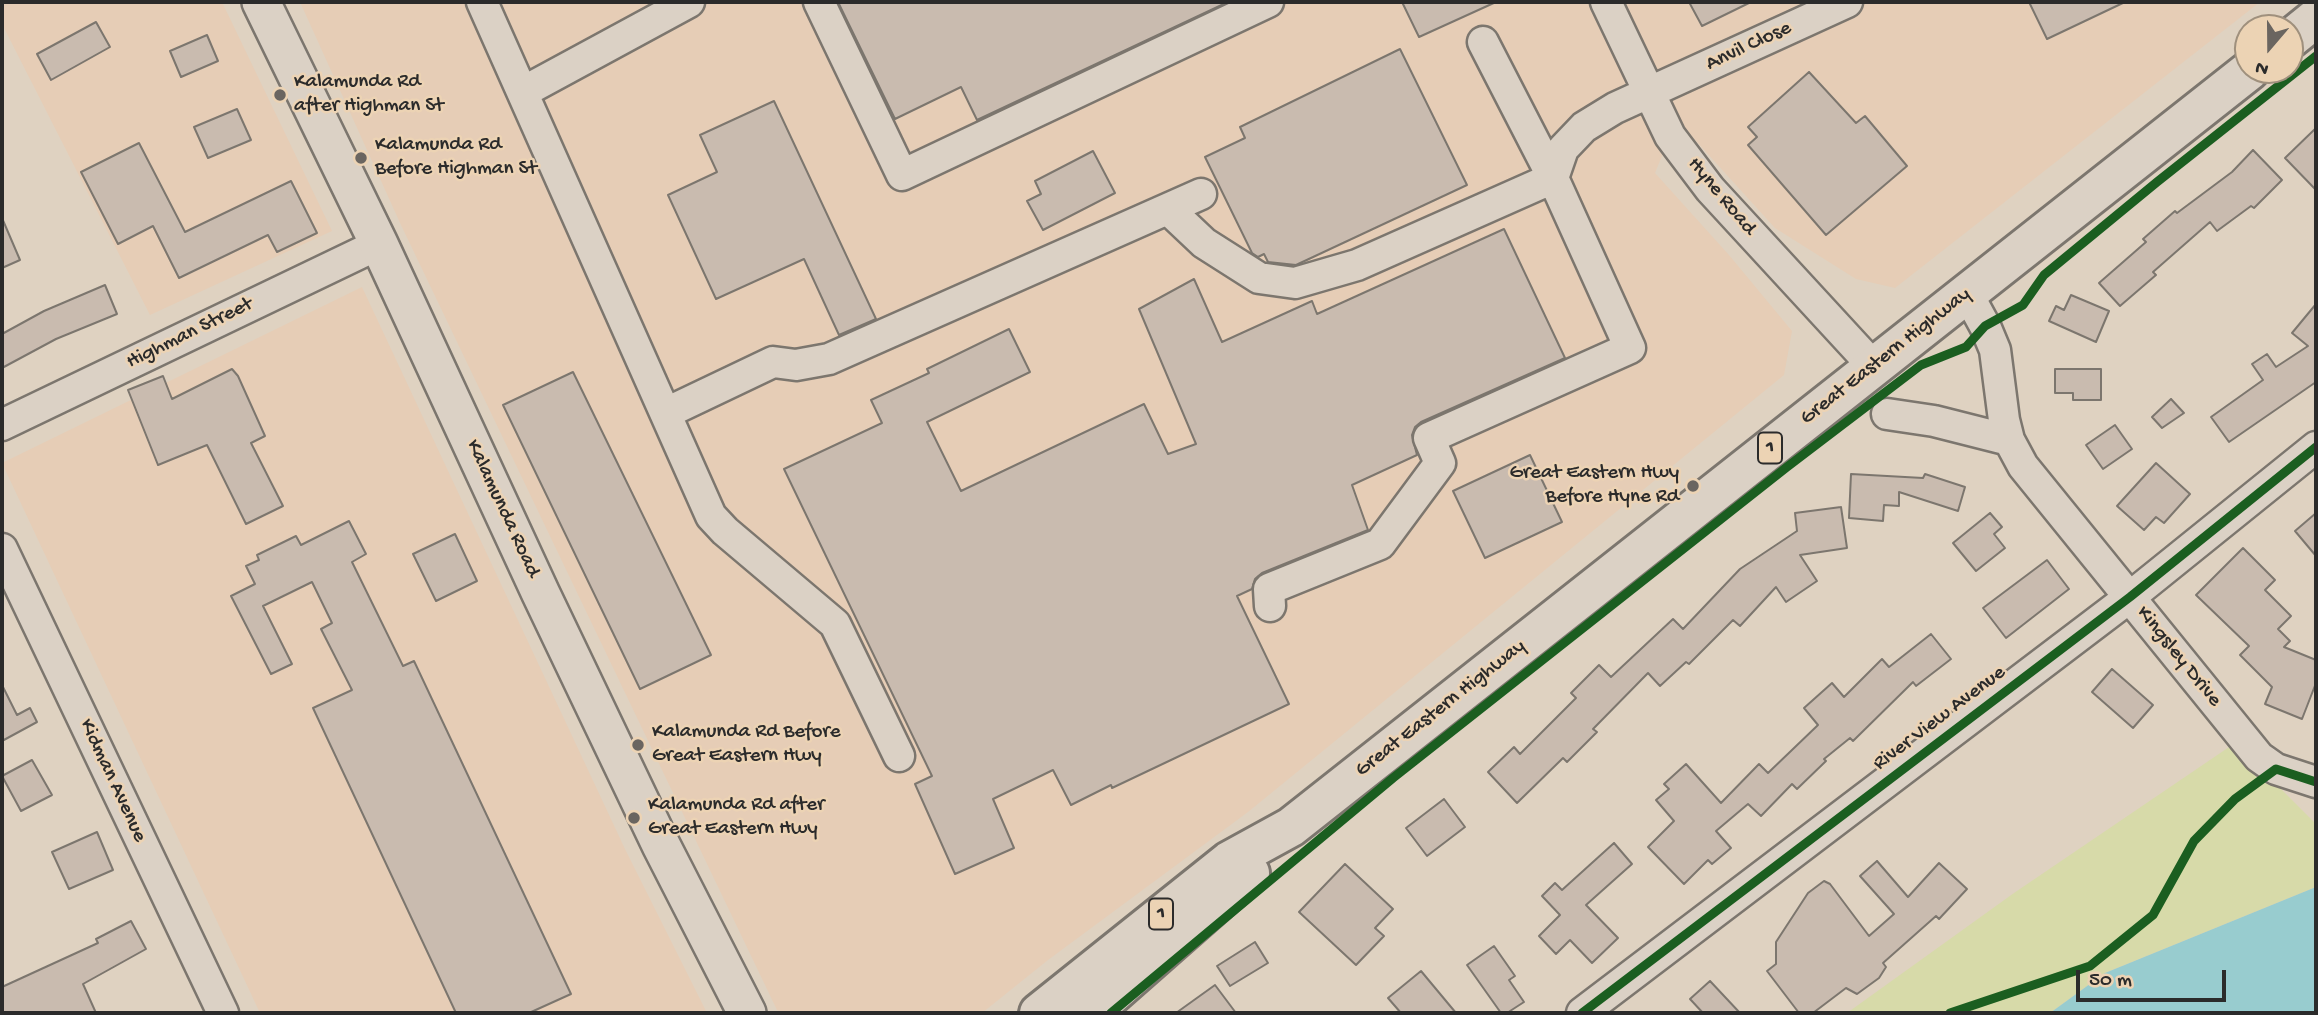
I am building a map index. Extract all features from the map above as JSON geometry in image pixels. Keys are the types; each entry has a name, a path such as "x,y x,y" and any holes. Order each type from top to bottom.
{"highway":[{"name":"Great Eastern Highway","path":"1039,1013 1229,861 1291,827 2234,83"},
{"name":"Great Eastern Highway","path":"1091,1013 1242,883 1291,827"}],"main road":[{"name":"Kalamunda Road","path":"261,2 379,244 661,845 747,1013"}],"street":[{"path":"482,2 711,516 725,531 835,624 899,756"},
{"path":"523,92 690,2"},
{"path":"819,2 902,175 1268,2"},
{"name":"Hyne Road","path":"1606,2 1670,136 1710,189 1874,366"},
{"name":"Anvil Close","path":"1553,178 1563,149 1584,128 1615,108 1847,2"},
{"path":"1270,606 1269,589 1380,544 1440,463 1429,438 1630,348 1553,178 1483,42"},
{"path":"1168,209 1204,243 1259,278 1296,283 1357,265 1553,178"},
{"path":"666,413 774,362 796,365 829,359 1201,194"},
{"name":"Highman Street","path":"2,425 379,244"},
{"name":"Kingsley Drive","path":"1967,293 1995,350 1997,379 2009,440 2023,466 2259,757 2276,769 2316,782"},
{"path":"1887,414 1934,421 2009,440"},
{"name":"River View Avenue","path":"1582,1013 2130,597 2316,447"},
{"name":"Kidman Avenue","path":"2,549 223,1013"}],"shaded area":[{"path":"2,2 222,2 332,231 150,315 2,24"},
{"path":"300,2 2260,2 2245,14 2234,14 2234,22 1895,288 1856,279 1775,228 1686,130 1670,136 1655,173 1729,255 1792,331 1784,375 1248,812 1048,960 982,1013 785,1013 777,1010 401,225"},
{"path":"362,287 625,849 707,1013 260,1013 2,463"}],"green space":[{"path":"2235,743 2316,824 2316,887 2105,973 2050,1013 1847,1013 2014,893"}],"water":[{"path":"2316,887 2316,1013 2050,1013 2105,973"}],"building":[{"path":"838,2 1228,2 977,120 961,87 895,119"},
{"path":"1402,2 1496,2 1419,37"},
{"path":"1689,2 1751,2 1702,26"},
{"path":"2029,2 2125,2 2047,39"},
{"path":"96,22 110,47 51,80 37,54"},
{"path":"207,35 218,61 181,77 170,51"},
{"path":"1400,49 1467,185 1296,265 1268,262 1264,254 1258,257 1252,253 1205,157 1245,138 1240,127"},
{"path":"1809,72 1856,123 1865,116 1907,166 1826,235 1748,145 1757,137 1748,127"},
{"path":"774,101 876,319 839,335 804,259 716,299 668,195 717,172 700,135"},
{"path":"237,109 251,140 208,158 194,127"},
{"path":"2316,128 2316,190 2285,158"},
{"path":"139,143 185,232 291,181 317,233 277,252 268,235 179,278 153,226 118,244 81,172"},
{"path":"2253,150 2282,180 2254,208 2251,206 2217,231 2210,222 2153,272 2156,275 2120,306 2099,283 2146,242 2143,239 2175,211 2177,213 2232,172"},
{"path":"1093,151 1115,193 1043,230 1027,201 1041,194 1035,181"},
{"path":"2,218 20,260 2,268"},
{"path":"1504,229 1565,358 1421,422 1412,435 1417,455 1352,485 1368,530 1262,573 1255,579 1252,589 1237,596 1289,704 1071,805 1053,770 993,799 1014,848 955,874 915,784 932,776 784,469 882,423 871,400 929,373 927,369 1009,329 1030,372 927,422 961,491 1144,404 1168,454 1196,444 1139,309 1194,279 1222,342 1312,301 1317,314"},
{"path":"105,285 117,314 56,339 2,368 2,334 44,311"},
{"path":"2071,295 2109,311 2096,342 2049,321 2056,306 2064,310"},
{"path":"2316,304 2316,382 2229,442 2211,417 2263,380 2252,364 2267,354 2276,367 2308,346 2292,333"},
{"path":"232,369 238,376 265,436 251,443 283,506 246,524 207,445 158,465 128,390 163,376 172,399"},
{"path":"2055,369 2101,369 2101,400 2073,400 2073,393 2055,393"},
{"path":"573,372 711,655 640,689 503,405"},
{"path":"2171,399 2184,413 2162,428 2152,417"},
{"path":"2115,425 2132,449 2103,469 2086,445"},
{"path":"1530,455 1562,522 1485,558 1453,491"},
{"path":"2156,463 2190,494 2164,523 2156,517 2144,530 2117,506"},
{"path":"1851,474 1923,478 1925,474 1965,487 1958,511 1899,492 1899,506 1884,505 1883,521 1849,518"},
{"path":"1841,507 1847,548 1800,555 1817,581 1786,602 1776,587 1740,626 1733,620 1689,664 1686,662 1660,686 1648,673 1593,729 1597,732 1567,762 1563,758 1517,803 1488,772 1514,747 1520,754 1576,698 1571,693 1599,665 1611,677 1673,619 1683,629 1740,569 1797,531 1795,513"},
{"path":"1990,513 2002,527 1994,534 2005,548 1976,571 1953,543"},
{"path":"2316,513 2316,556 2295,531"},
{"path":"349,521 366,554 352,562 403,666 414,661 571,994 529,1013 456,1013 313,708 352,690 321,629 332,623 312,582 263,606 292,664 271,674 231,596 255,584 246,566 259,560 257,555 296,536 301,545"},
{"path":"455,534 477,581 436,601 413,554"},
{"path":"2243,548 2275,580 2265,590 2291,616 2278,629 2290,641 2284,647 2316,660 2316,683 2302,719 2265,704 2272,687 2240,655 2249,646 2196,595"},
{"path":"2047,560 2069,589 2006,638 1983,608"},
{"path":"1931,634 1951,659 1916,686 1913,682 1853,741 1850,738 1824,759 1826,761 1797,789 1792,784 1761,816 1748,804 1716,831 1731,848 1712,864 1708,860 1684,884 1648,847 1674,821 1656,800 1669,789 1664,784 1686,764 1721,803 1759,764 1768,773 1818,725 1804,708 1832,683 1844,697 1882,659 1889,667"},
{"path":"2112,669 2153,705 2133,728 2092,692"},
{"path":"2,685 17,715 30,708 37,722 2,741"},
{"path":"32,760 52,795 21,811 2,776"},
{"path":"1444,799 1465,827 1427,856 1406,828"},
{"path":"97,832 113,870 69,889 52,852"},
{"path":"1614,843 1632,864 1586,905 1618,938 1592,963 1570,940 1556,954 1539,936 1560,915 1542,896 1555,883 1562,890"},
{"path":"1877,861 1908,897 1939,863 1967,889 1939,919 1936,916 1883,963 1886,967 1879,978 1857,994 1846,988 1813,1013 1799,1013 1767,971 1776,964 1776,942 1808,893 1824,881 1830,884 1869,936 1894,914 1860,876"},
{"path":"1345,864 1393,909 1375,928 1384,936 1356,965 1299,912"},
{"path":"131,921 146,949 83,984 96,1013 2,1013 2,987 98,943 96,939"},
{"path":"1255,942 1268,963 1230,986 1217,966"},
{"path":"1494,946 1515,976 1509,980 1524,1002 1507,1013 1501,1013 1467,965"},
{"path":"1421,971 1456,1013 1401,1013 1388,998"},
{"path":"1710,981 1740,1013 1703,1013 1690,999"},
{"path":"1215,985 1236,1013 1176,1013"}],"cycle path":[{"path":"1111,1013 1393,778 1787,467 1921,365 1966,347 1985,326 2023,305 2044,275 2316,56"},
{"path":"1582,1013 2130,597 2316,447"},
{"path":"1950,1013 2090,966 2153,915 2194,841 2235,799 2276,769 2316,782"}],"place":[{"name":"Kalamunda Rd after Highman St","path":"280,95"},
{"name":"Kalamunda Rd Before Highman St","path":"361,158"},
{"name":"Great Eastern Hwy Before Hyne Rd","path":"1693,486"},
{"name":"Kalamunda Rd Before Great Eastern Hwy","path":"638,745"},
{"name":"Kalamunda Rd after Great Eastern Hwy","path":"634,818"}]}
